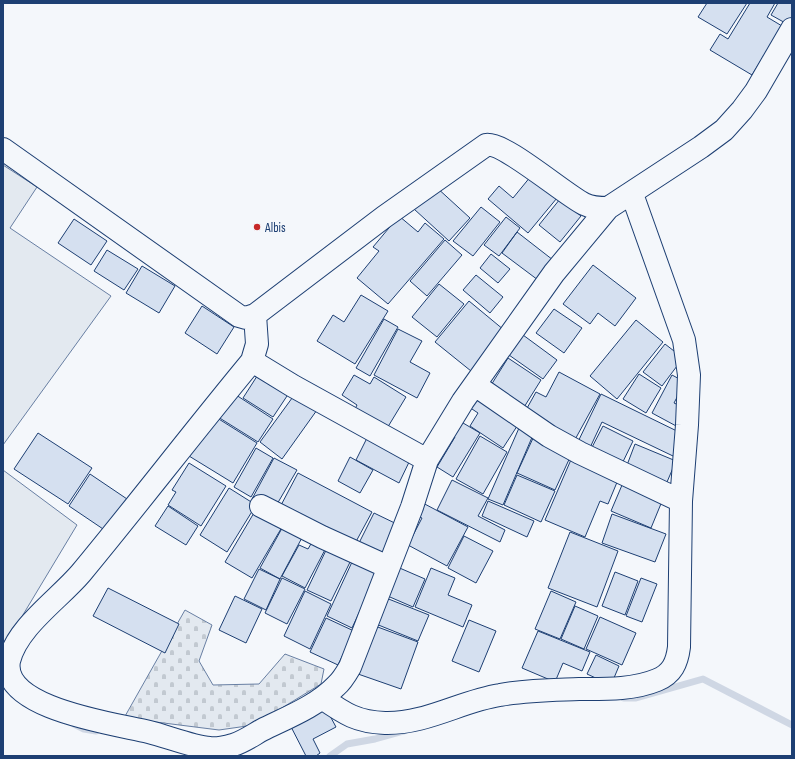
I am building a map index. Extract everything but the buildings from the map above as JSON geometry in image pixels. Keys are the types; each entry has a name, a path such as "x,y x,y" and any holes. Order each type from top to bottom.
{"street":[{"path":"255,315 257,344 252,361 79,575 46,607 27,630 12,652 8,662 9,679 16,687 47,706 78,718 149,732 210,748 233,745 322,698 343,678 350,667 412,507 427,460 446,426 554,273 608,208 632,194 724,130 742,110 756,91 792,29"},
{"path":"3,149 239,316 246,318 255,315 384,217 486,145 490,144 504,150 584,204 595,208 608,208"},
{"path":"322,698 356,720 386,723 417,720 477,700 501,694 557,690 609,689 644,684 658,680 669,673 673,668 679,647 681,501 688,425 689,375 684,340 632,194"},
{"path":"252,361 293,386 427,460"},
{"path":"475,385 550,436 580,453 681,501"},
{"path":"261,506 322,538 388,567"}],"green space":[{"path":"3,165 37,187 10,228 111,296 3,445"},
{"path":"3,470 77,525 3,648"},
{"path":"185,610 212,625 199,661 213,685 259,684 285,654 324,669 321,684 254,725 219,730 124,718"}],"waterway":[{"path":"624,698 636,698 703,679 792,725"},
{"path":"74,724 84,729 96,731"},
{"path":"330,756 347,744 375,739 404,731"}],"place":[{"name":"Albis","path":"257,227"}]}
